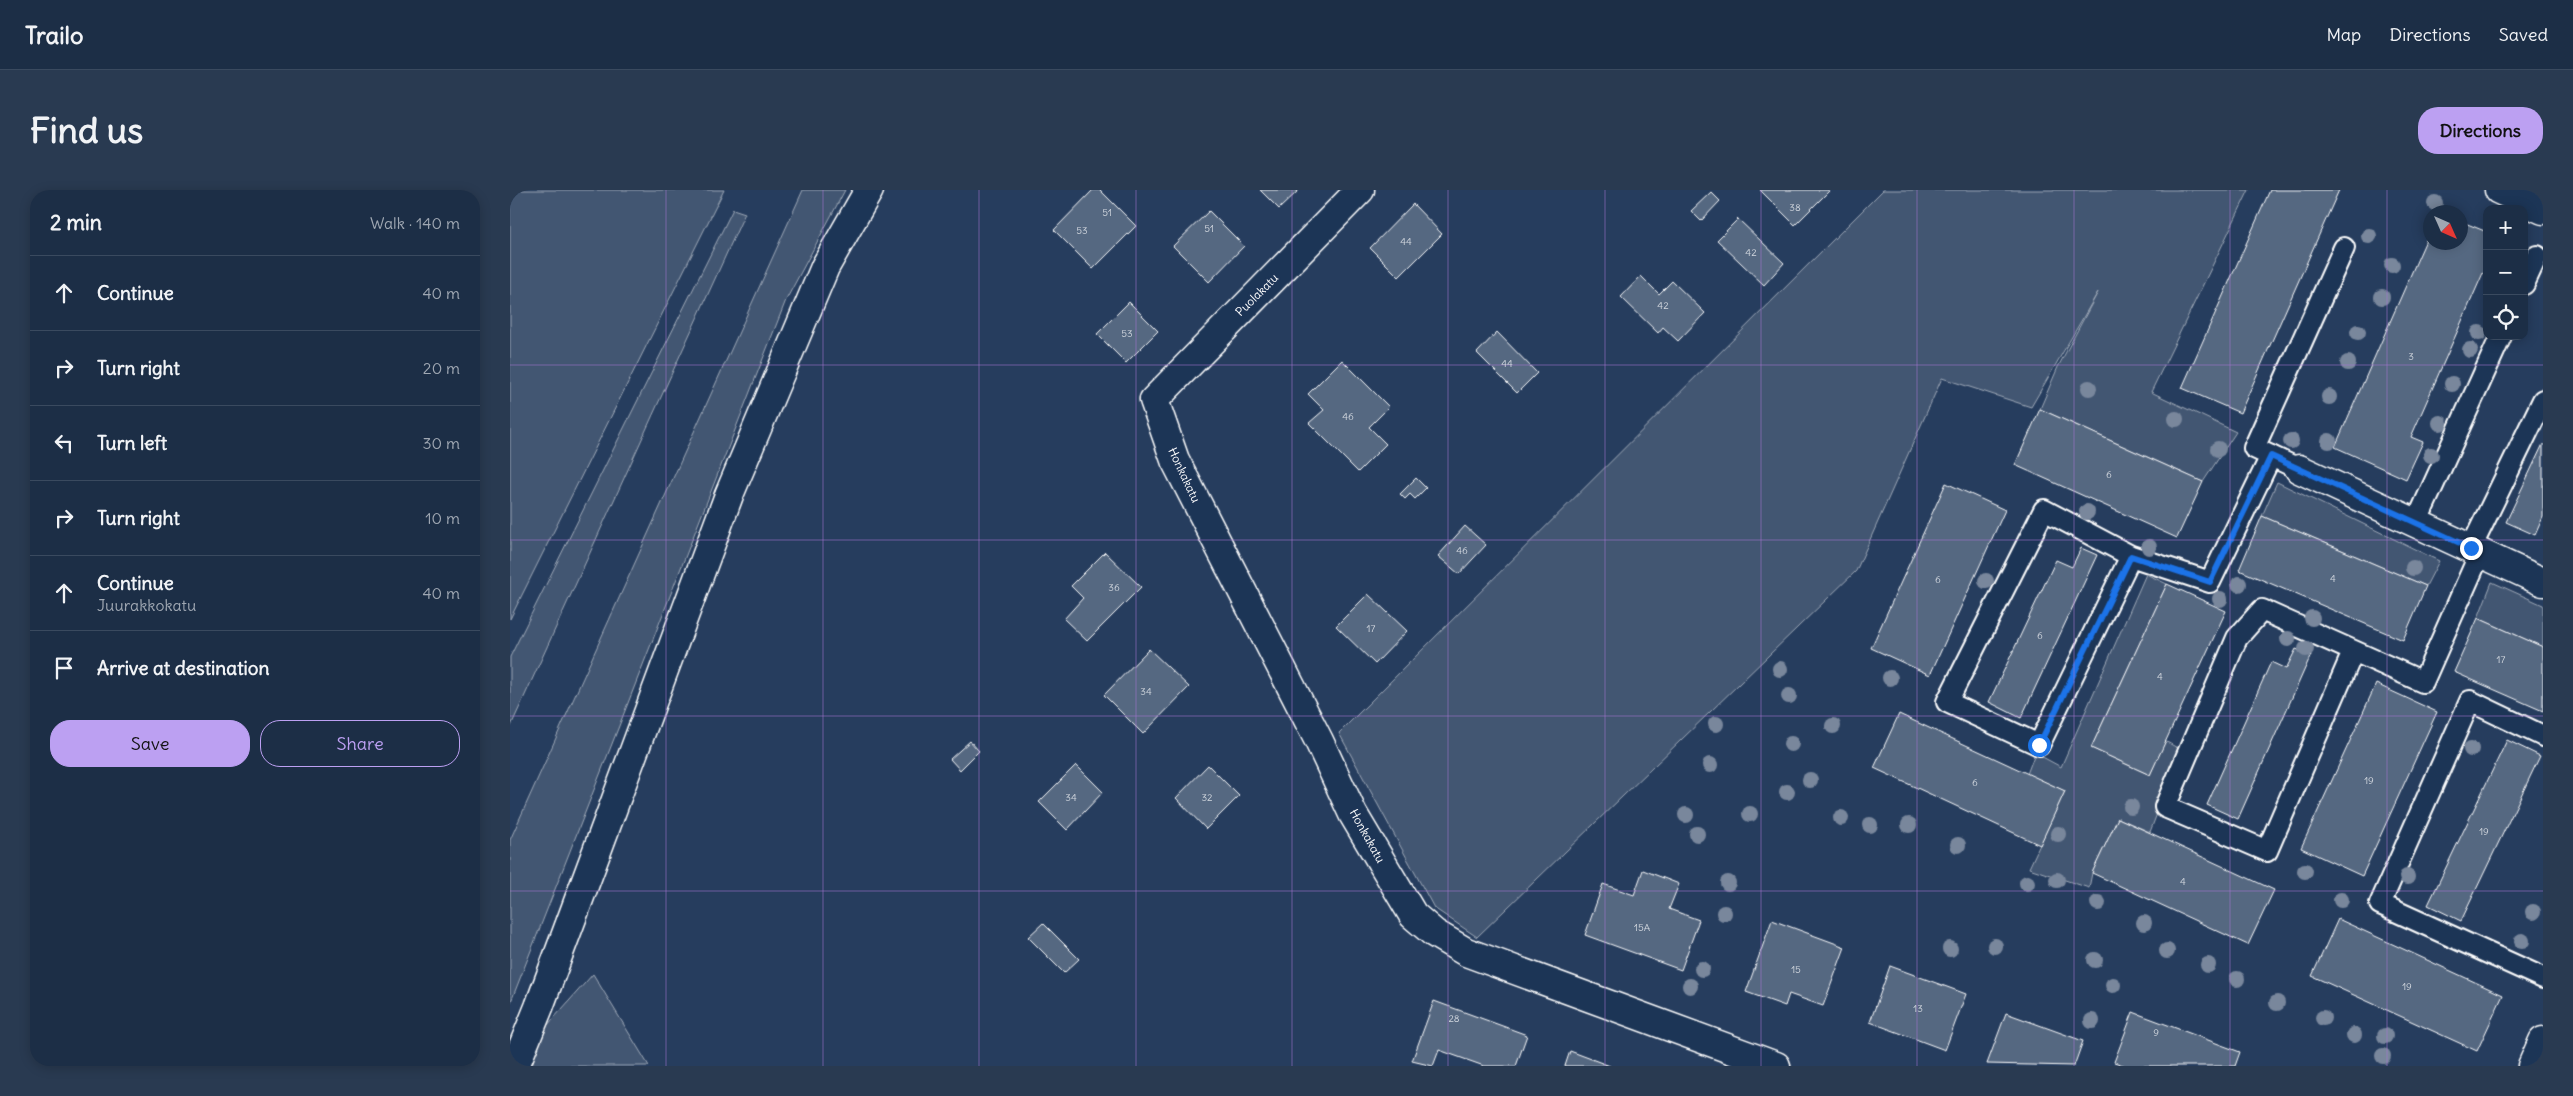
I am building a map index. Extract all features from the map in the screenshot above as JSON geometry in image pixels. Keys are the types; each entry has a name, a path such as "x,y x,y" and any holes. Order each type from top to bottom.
{"street":[{"path":"515,1066 539,1007 729,495 825,266 869,190"},
{"name":"Puolakatu","path":"1154,400 1360,190"},
{"path":"2505,191 2543,210"},
{"name":"Honkakatu","path":"1154,400 1175,460 1319,740 1353,814 1413,915 1434,933 1466,952 1776,1066"},
{"path":"2299,469 2476,550 2541,576"},
{"path":"2532,1066 2543,1041"}],"lane":[{"path":"2299,469 2254,448 2344,248"},
{"path":"2528,275 2537,256"},
{"path":"2416,523 2499,340"},
{"path":"2352,652 2267,851 2165,807 2238,638 2262,610 2352,652 2424,682 2476,550 2543,400"},
{"path":"2131,556 2039,745 1947,702 2044,510 2131,556 2210,582 2271,456"},
{"path":"2543,736 2470,702 2380,904 2543,978"}],"shaded area":[{"path":"510,190 724,190 510,619"},
{"path":"803,190 845,190 786,300 510,1004 510,840"},
{"path":"1883,190 2249,190 2151,392 2236,432 2203,482 2040,409 2058,367 2098,292 2031,407 1942,378 1856,571 1477,937 1434,908 1339,733"},
{"path":"733,209 745,213 510,728 510,657"},
{"path":"2277,482 2439,561 2426,586 2262,516"},
{"path":"2146,574 2167,584 2091,748 2150,775 2165,741 2181,750 2150,832 2118,818 2092,873 2089,888 2029,868 2065,791 2027,774 2035,753 2061,767"},
{"path":"2492,582 2543,605 2543,647 2478,618"},
{"path":"593,974 649,1066 526,1066 538,1036"}],"building":[{"path":"1093,190 1100,190 1136,226 1093,269 1054,230"},
{"path":"1260,190 1299,190 1279,209"},
{"path":"1760,190 1830,190 1795,225"},
{"path":"2270,190 2339,190 2240,413 2182,388"},
{"path":"1711,192 1720,201 1701,221 1691,211"},
{"path":"1413,204 1442,234 1399,277 1370,248"},
{"path":"1209,211 1244,246 1209,282 1173,246"},
{"path":"1738,219 1784,263 1764,285 1717,240"},
{"path":"2468,224 2483,230 2483,273 2411,437 2423,442 2406,479 2335,447 2423,247 2423,250 2468,250"},
{"path":"1641,276 1659,294 1672,281 1705,313 1678,341 1663,327 1658,333 1621,297"},
{"path":"1129,302 1158,331 1126,363 1097,334"},
{"path":"1497,332 1537,373 1517,393 1477,353"},
{"path":"1342,360 1389,407 1369,427 1386,444 1358,472 1309,423 1324,410 1308,394"},
{"path":"2040,409 2203,482 2177,538 2015,465"},
{"path":"2543,444 2543,517 2535,535 2506,522"},
{"path":"1416,478 1426,488 1415,499 1410,494 1405,499 1400,494"},
{"path":"1946,483 2005,510 1930,675 1871,648"},
{"path":"2262,516 2426,586 2403,640 2239,570"},
{"path":"1465,526 1486,545 1459,574 1438,556"},
{"path":"2081,548 2097,555 2021,718 1989,702 2056,560 2072,567"},
{"path":"1105,552 1141,587 1087,641 1064,619 1083,598 1071,586"},
{"path":"2167,584 2226,611 2150,775 2091,748"},
{"path":"1368,594 1407,631 1375,664 1336,626"},
{"path":"2478,618 2543,647 2543,711 2454,672"},
{"path":"1149,649 1189,687 1143,734 1104,695"},
{"path":"2296,649 2311,655 2238,819 2207,805 2271,662 2286,669"},
{"path":"2376,684 2437,712 2362,876 2301,848"},
{"path":"1899,714 2065,791 2040,845 1874,768"},
{"path":"2507,740 2540,756 2461,921 2428,905"},
{"path":"970,741 979,751 960,770 950,759"},
{"path":"1076,765 1103,792 1067,830 1039,802"},
{"path":"1208,765 1239,796 1206,829 1176,798"},
{"path":"2118,818 2274,890 2248,945 2092,873"},
{"path":"1643,870 1679,884 1669,909 1699,920 1681,970 1585,935 1603,884 1634,895"},
{"path":"2338,919 2503,995 2477,1051 2312,976"},
{"path":"1772,920 1845,947 1823,1006 1789,994 1785,1006 1746,992"},
{"path":"1043,923 1079,959 1064,973 1028,937"},
{"path":"1890,966 1966,994 1945,1050 1870,1022"},
{"path":"1434,1001 1527,1035 1516,1066 1484,1066 1439,1050 1433,1066 1412,1061"},
{"path":"2133,1012 2240,1052 2235,1066 2126,1066 2114,1062"},
{"path":"2006,1013 2083,1041 2074,1066 1987,1064"},
{"path":"1570,1051 1610,1066 1565,1066"}],"route":[{"path":"2039,745 2131,556 2210,582 2271,456 2471,548"}]}
